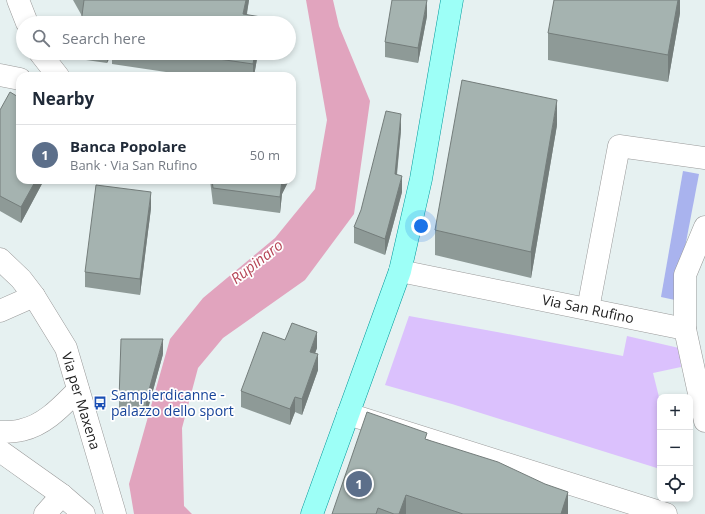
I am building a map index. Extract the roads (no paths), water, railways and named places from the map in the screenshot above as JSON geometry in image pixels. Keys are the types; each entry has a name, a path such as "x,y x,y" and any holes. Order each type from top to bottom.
{"main road":[{"path":"312,514 400,271 421,179 452,0"}],"street":[{"path":"18,0 24,16"},
{"path":"45,60 55,72"},
{"path":"0,75 16,78"},
{"path":"588,309 619,146 705,158"},
{"path":"705,227 685,275 685,329 705,421"},
{"name":"Via per Maxena","path":"0,259 21,279 34,296 66,348 115,514"},
{"name":"Via San Rufino","path":"400,271 685,329"},
{"path":"0,311 34,296"},
{"path":"0,432 23,430 41,423 63,405 78,390"},
{"path":"348,414 632,509 666,514"},
{"path":"0,451 62,495 84,514"},
{"path":"45,514 62,495"}],"water":[{"name":"Rupinaro","path":"306,0 333,0 339,26 370,101 354,214 305,280 223,338 198,368 182,428 184,506 192,514 134,514 129,484 170,339 203,298 275,238 315,189 327,120"}],"place":[{"name":"Sampierdicanne - palazzo dello sport","path":"100,403"},
{"name":"Banca Popolare","path":"359,484"}]}
